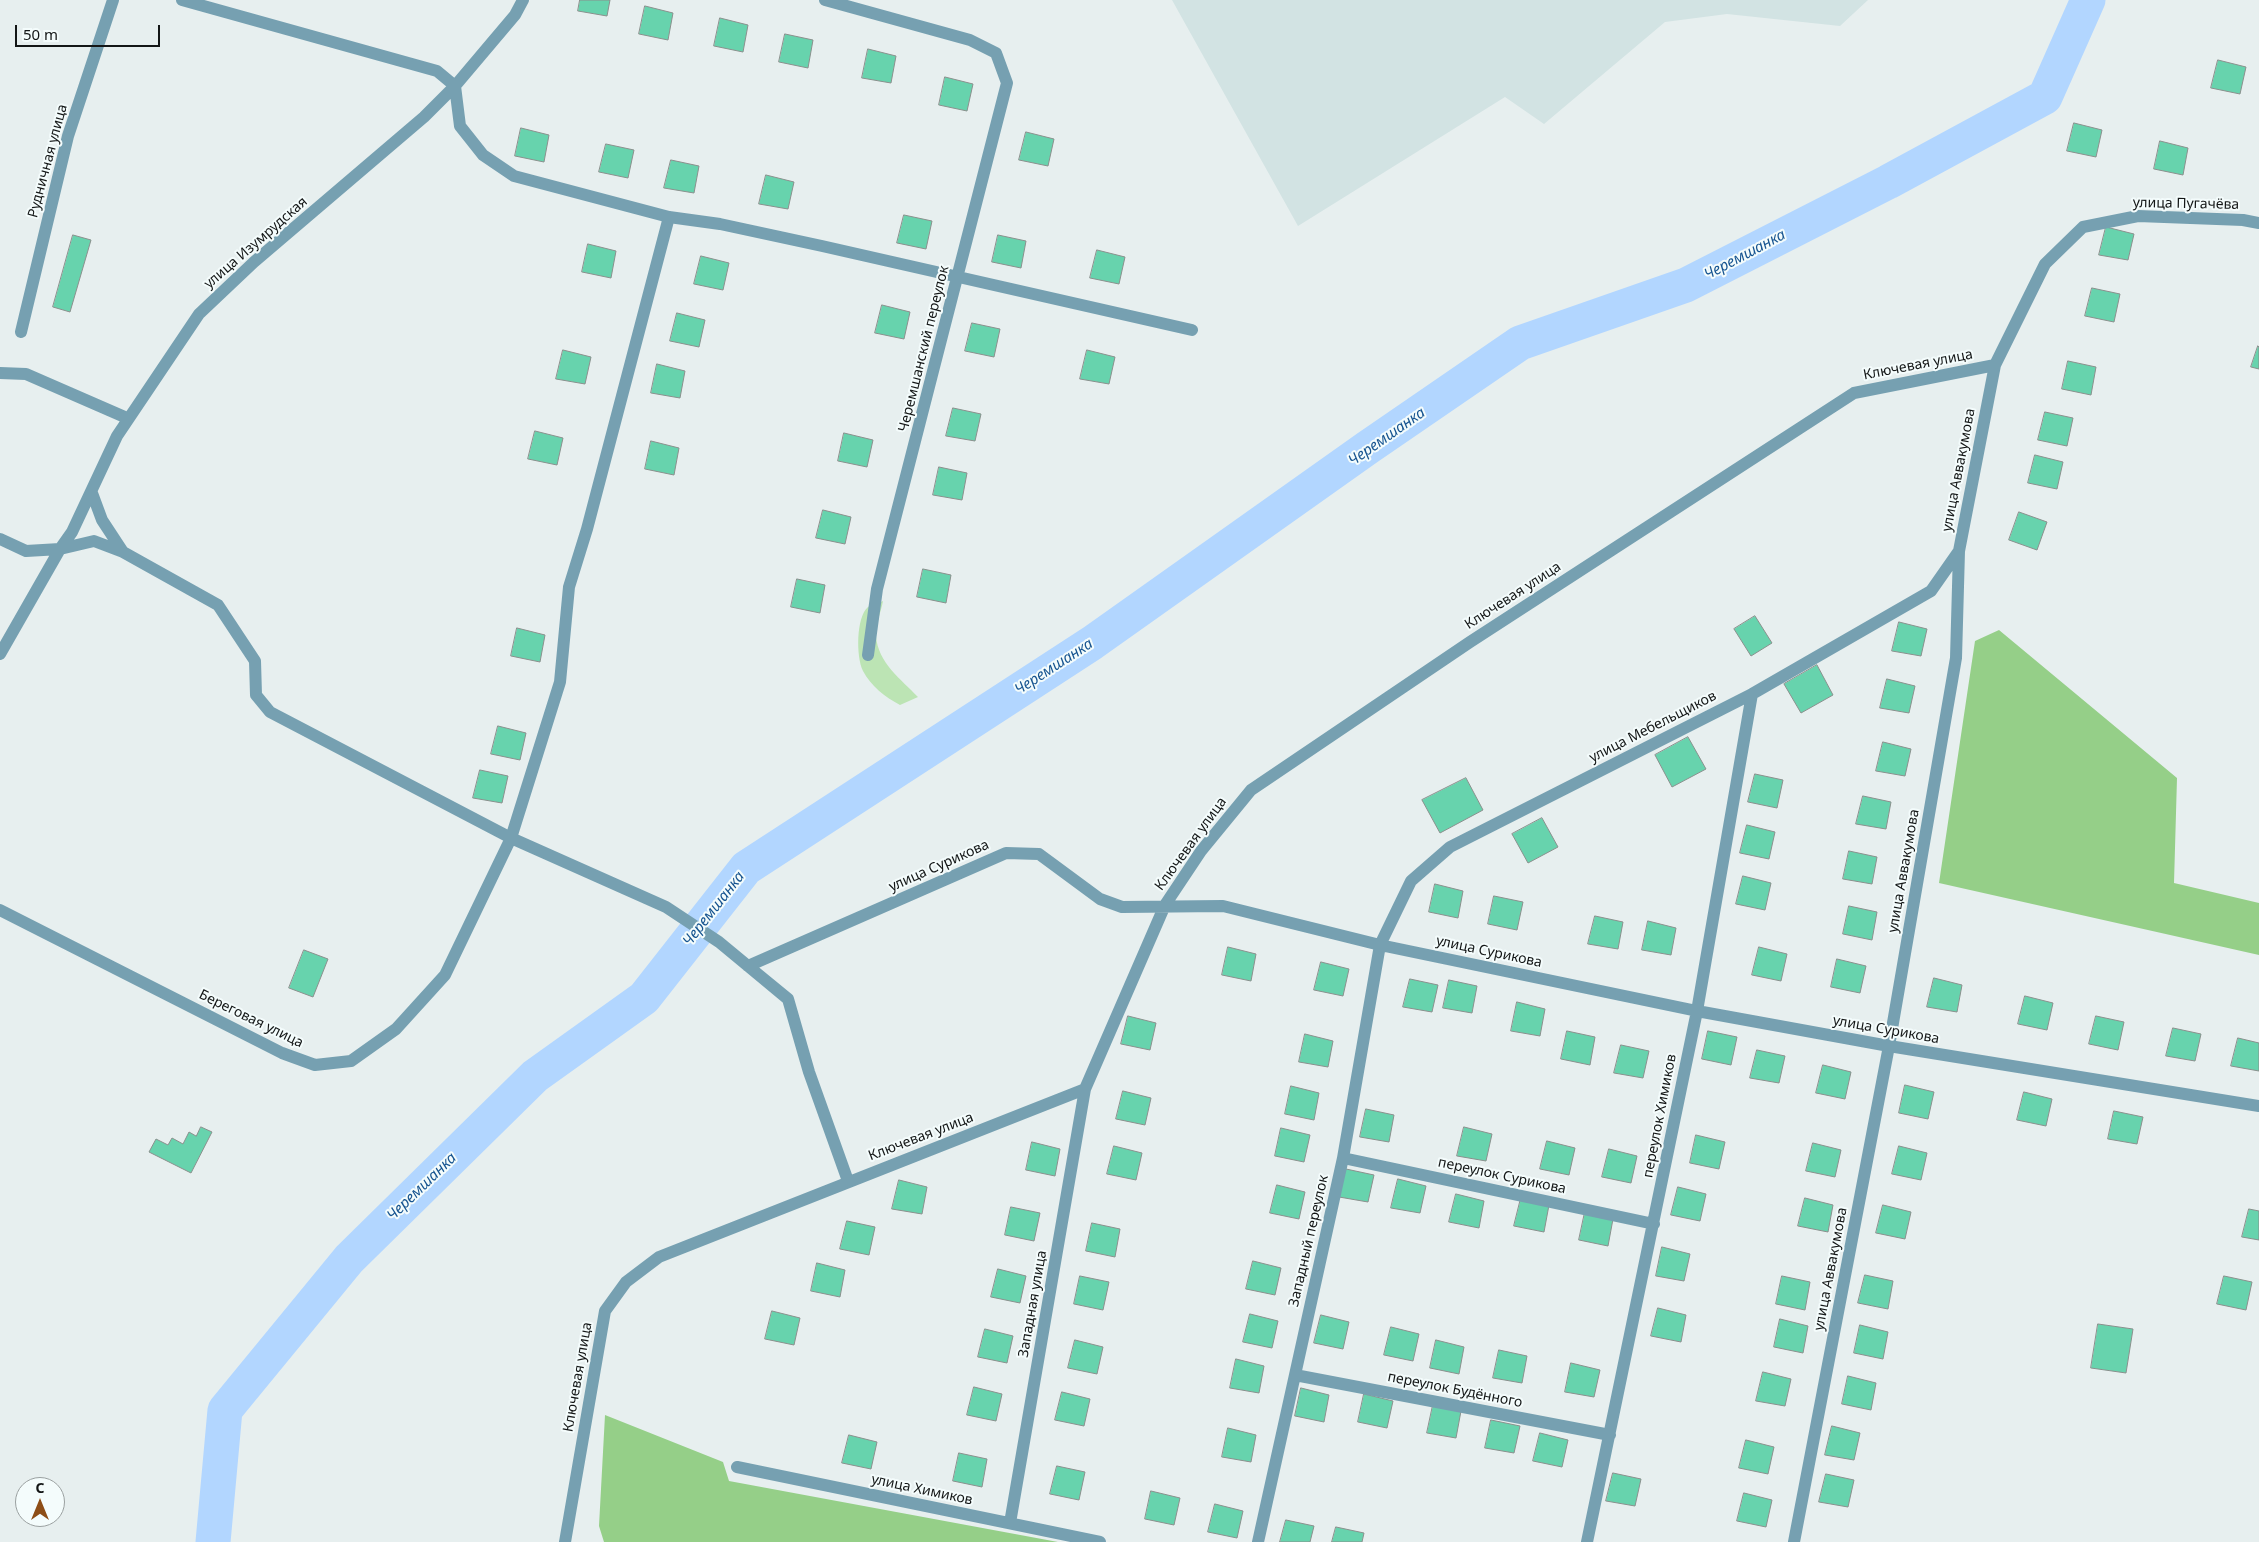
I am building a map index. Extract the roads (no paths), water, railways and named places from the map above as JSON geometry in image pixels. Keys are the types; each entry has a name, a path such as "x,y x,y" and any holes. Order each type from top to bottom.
{"street":[{"name":"Рудничная улица","path":"21,332 68,136 113,0"},
{"path":"182,0 437,71 455,86 460,126 483,155 514,176 669,217 720,224 1192,330"},
{"name":"улица Изумрудская","path":"0,654 60,549 72,532 127,418 199,314 254,262 424,117 455,86 515,15 524,0"},
{"name":"Черемшанский переулок","path":"825,0 970,40 996,53 1007,83 877,589 868,655"},
{"name":"улица Пугачёва","path":"2083,228 2138,216 2243,220 2259,223"},
{"name":"Береговая улица","path":"0,910 282,1053 315,1065 351,1061 396,1029 445,975 511,838 560,682 569,587 587,530 669,217"},
{"name":"улица Аввакумова","path":"1794,1542 1889,1046 1956,658 1959,551 1995,365 2045,264 2083,228"},
{"name":"Ключевая улица","path":"564,1542 605,1311 626,1282 659,1257 1085,1089 1165,905 1201,851 1251,790 1478,636 1854,393 1995,365"},
{"path":"0,373 26,374 127,418"},
{"path":"92,493 102,520 123,552"},
{"path":"0,539 26,551 60,549 94,541 123,552 218,605 256,661 256,695 270,712 511,838 666,907 706,934 788,998 809,1072 848,1181"},
{"name":"улица Мебельщиков","path":"1380,945 1412,881 1450,847 1752,694 1931,591 1959,551"},
{"name":"переулок Химиков","path":"1587,1542 1697,1010 1752,694"},
{"name":"улица Сурикова","path":"748,966 1006,853 1039,854 1100,900 1122,907 1165,905 1223,906 1380,945 1697,1010 1889,1046 2259,1106"},
{"name":"Западный переулок","path":"1258,1542 1344,1158 1380,945"},
{"name":"Западная улица","path":"1010,1523 1085,1089"},
{"name":"переулок Сурикова","path":"1344,1158 1654,1224"},
{"name":"переулок Будённого","path":"1295,1375 1610,1435"},
{"name":"улица Химиков","path":"737,1467 1100,1542"}],"waterway":[{"name":"Черемшанка","path":"213,1542 225,1410 349,1259 535,1076 644,998 746,868 1092,643 1367,448 1520,343 1686,285 1888,182 2045,97 2088,0"}]}
